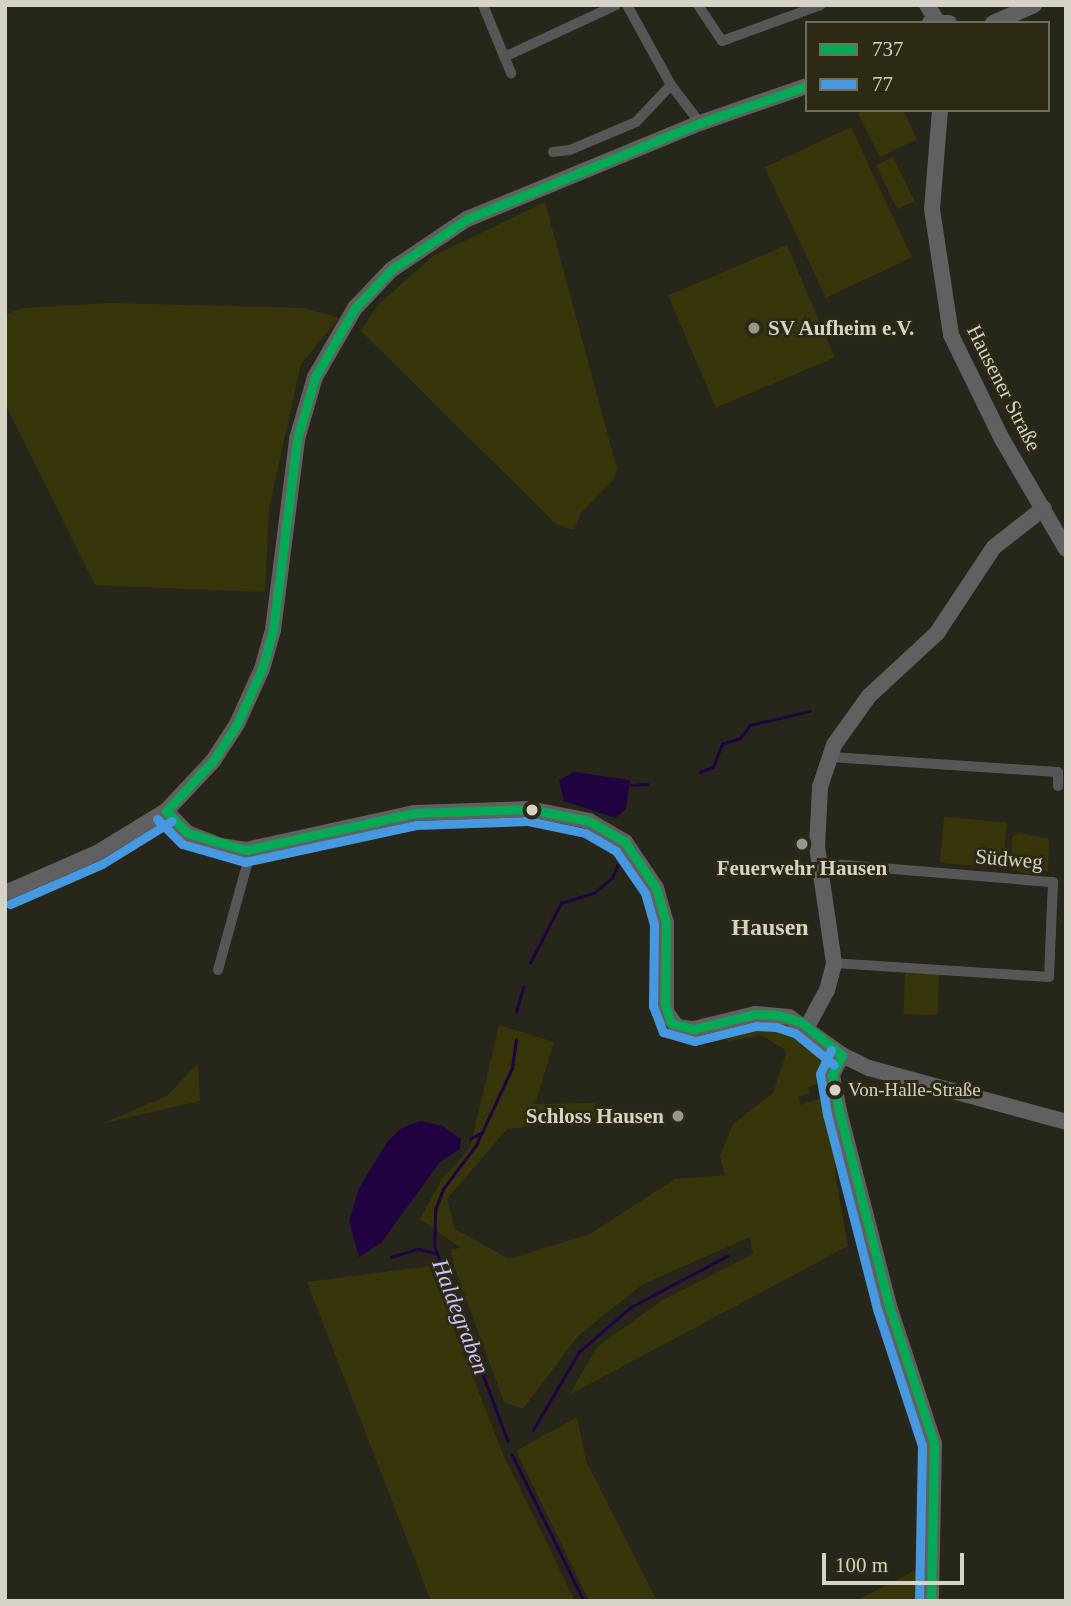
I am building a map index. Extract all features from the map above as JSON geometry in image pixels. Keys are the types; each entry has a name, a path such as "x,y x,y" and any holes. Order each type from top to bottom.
{"street":[{"path":"483,5 511,73"},
{"path":"504,57 617,5"},
{"path":"627,5 671,85 700,123"},
{"path":"698,5 722,41 821,5"},
{"path":"922,5 934,21"},
{"path":"927,5 935,21"},
{"path":"993,21 1034,5"},
{"path":"553,152 570,150 636,121 671,85"},
{"path":"5,893 97,853 166,811 214,761 237,724 262,669 273,630 297,439 315,377 355,308 409,256 467,219 700,123 805,87"},
{"name":"Hausener Straße","path":"940,112 932,209 951,335 996,427 1066,549"},
{"path":"807,1027 827,990 834,963 820,863 818,808 831,757 855,713 937,633 995,547 1044,508"},
{"path":"831,757 1058,772 1058,786"},
{"path":"166,811 187,833 203,840 251,850 414,813 529,809 575,817 625,842 656,888 666,922 665,1005 671,1023 694,1029 770,1014 807,1027 842,1055 869,1068 1066,1122"},
{"path":"218,970 251,850"},
{"name":"Südweg","path":"820,863 1053,882 1049,977 834,963"},
{"path":"842,1055 832,1080 861,1199 934,1444 931,1601"}],"shaded area":[{"path":"904,112 917,139 880,157 858,114"},
{"name":"SV Aufheim e.V.","path":"851,127 912,258 826,298 765,167"},
{"path":"893,157 914,201 897,209 876,165"},
{"path":"545,202 617,469 613,480 581,513 574,530 556,524 361,331 377,306 433,256"},
{"name":"SV Aufheim e.V.","path":"787,245 835,357 716,408 668,295"},
{"path":"111,303 305,308 339,318 301,364 269,508 265,592 95,585 5,404 5,314 25,308"},
{"path":"574,772 630,780 626,809 615,818 564,801 559,780"},
{"path":"944,817 1007,822 1003,868 940,863"},
{"path":"1019,833 1049,839 1048,872 1036,871 1035,875 1011,870 1012,837"},
{"path":"905,973 939,974 938,1015 904,1014"},
{"path":"760,1023 799,1035 819,1054 823,1082 808,1087 809,1093 798,1097 801,1105 828,1096 836,1179 848,1246 569,1395 597,1347 661,1301 753,1254 750,1237 643,1284 578,1336 523,1409 504,1402 454,1266 451,1249 461,1248 420,1219 442,1179 470,1148 499,1025 554,1042 535,1104 595,1103 595,1118 507,1129 447,1199 455,1229 509,1259 590,1234 675,1179 725,1175 720,1156 733,1124 773,1093 787,1051 761,1035 728,1041 720,1030"},
{"path":"198,1063 200,1101 101,1124 167,1096"},
{"path":"420,1121 443,1126 461,1139 460,1149 440,1162 381,1243 359,1257 349,1221 359,1188 387,1142 400,1129"},
{"path":"429,1266 503,1454 575,1601 431,1601 307,1282"},
{"path":"577,1417 586,1461 657,1601 589,1601 516,1451"},
{"path":"926,1565 927,1601 855,1601"}],"waterway":[{"path":"700,772 713,767 722,744 740,738 750,725 809,711"},
{"path":"631,785 647,784"},
{"name":"Haldegraben","path":"530,963 561,903 594,893 612,878 617,866"},
{"name":"Haldegraben","path":"516,1012 523,987"},
{"name":"Haldegraben","path":"508,1442 434,1246 435,1210 443,1189 476,1145 512,1068 516,1040"},
{"path":"470,1139 482,1132"},
{"path":"391,1257 418,1249 435,1253"},
{"path":"533,1430 579,1352 631,1307 727,1256"},
{"name":"Haldegraben","path":"512,1454 584,1601"}],"transit line":[{"name":"737","path":"166,811 213,761 237,724 262,669 273,630 297,439 315,377 355,308 391,270 467,219 700,123 805,87"},
{"name":"737","path":"166,811 187,833 246,850 414,813 529,809 589,821 625,842 656,888 666,922 665,1005 671,1023 694,1029 755,1014 778,1015 801,1022 842,1055"},
{"name":"77","path":"157,819 182,844 245,862 416,825 528,821 585,833 616,851 645,893 654,924 653,1006 663,1032 695,1041 756,1026 776,1027 795,1033 834,1065"},
{"name":"77","path":"10,904 102,864 172,821"},
{"name":"77","path":"831,1050 820,1074 827,1114 878,1312 922,1446 919,1601"},
{"name":"737","path":"842,1055 832,1075 839,1111 890,1309 934,1444 931,1601"}],"place":[{"name":"SV Aufheim e.V.","path":"754,328"},
{"name":"Feuerwehr Hausen","path":"802,844"},
{"name":"Von-Halle-Straße","path":"835,1090"},
{"name":"Schloss Hausen","path":"678,1116"}],"district":[{"name":"Hausen","path":"770,928"}]}
